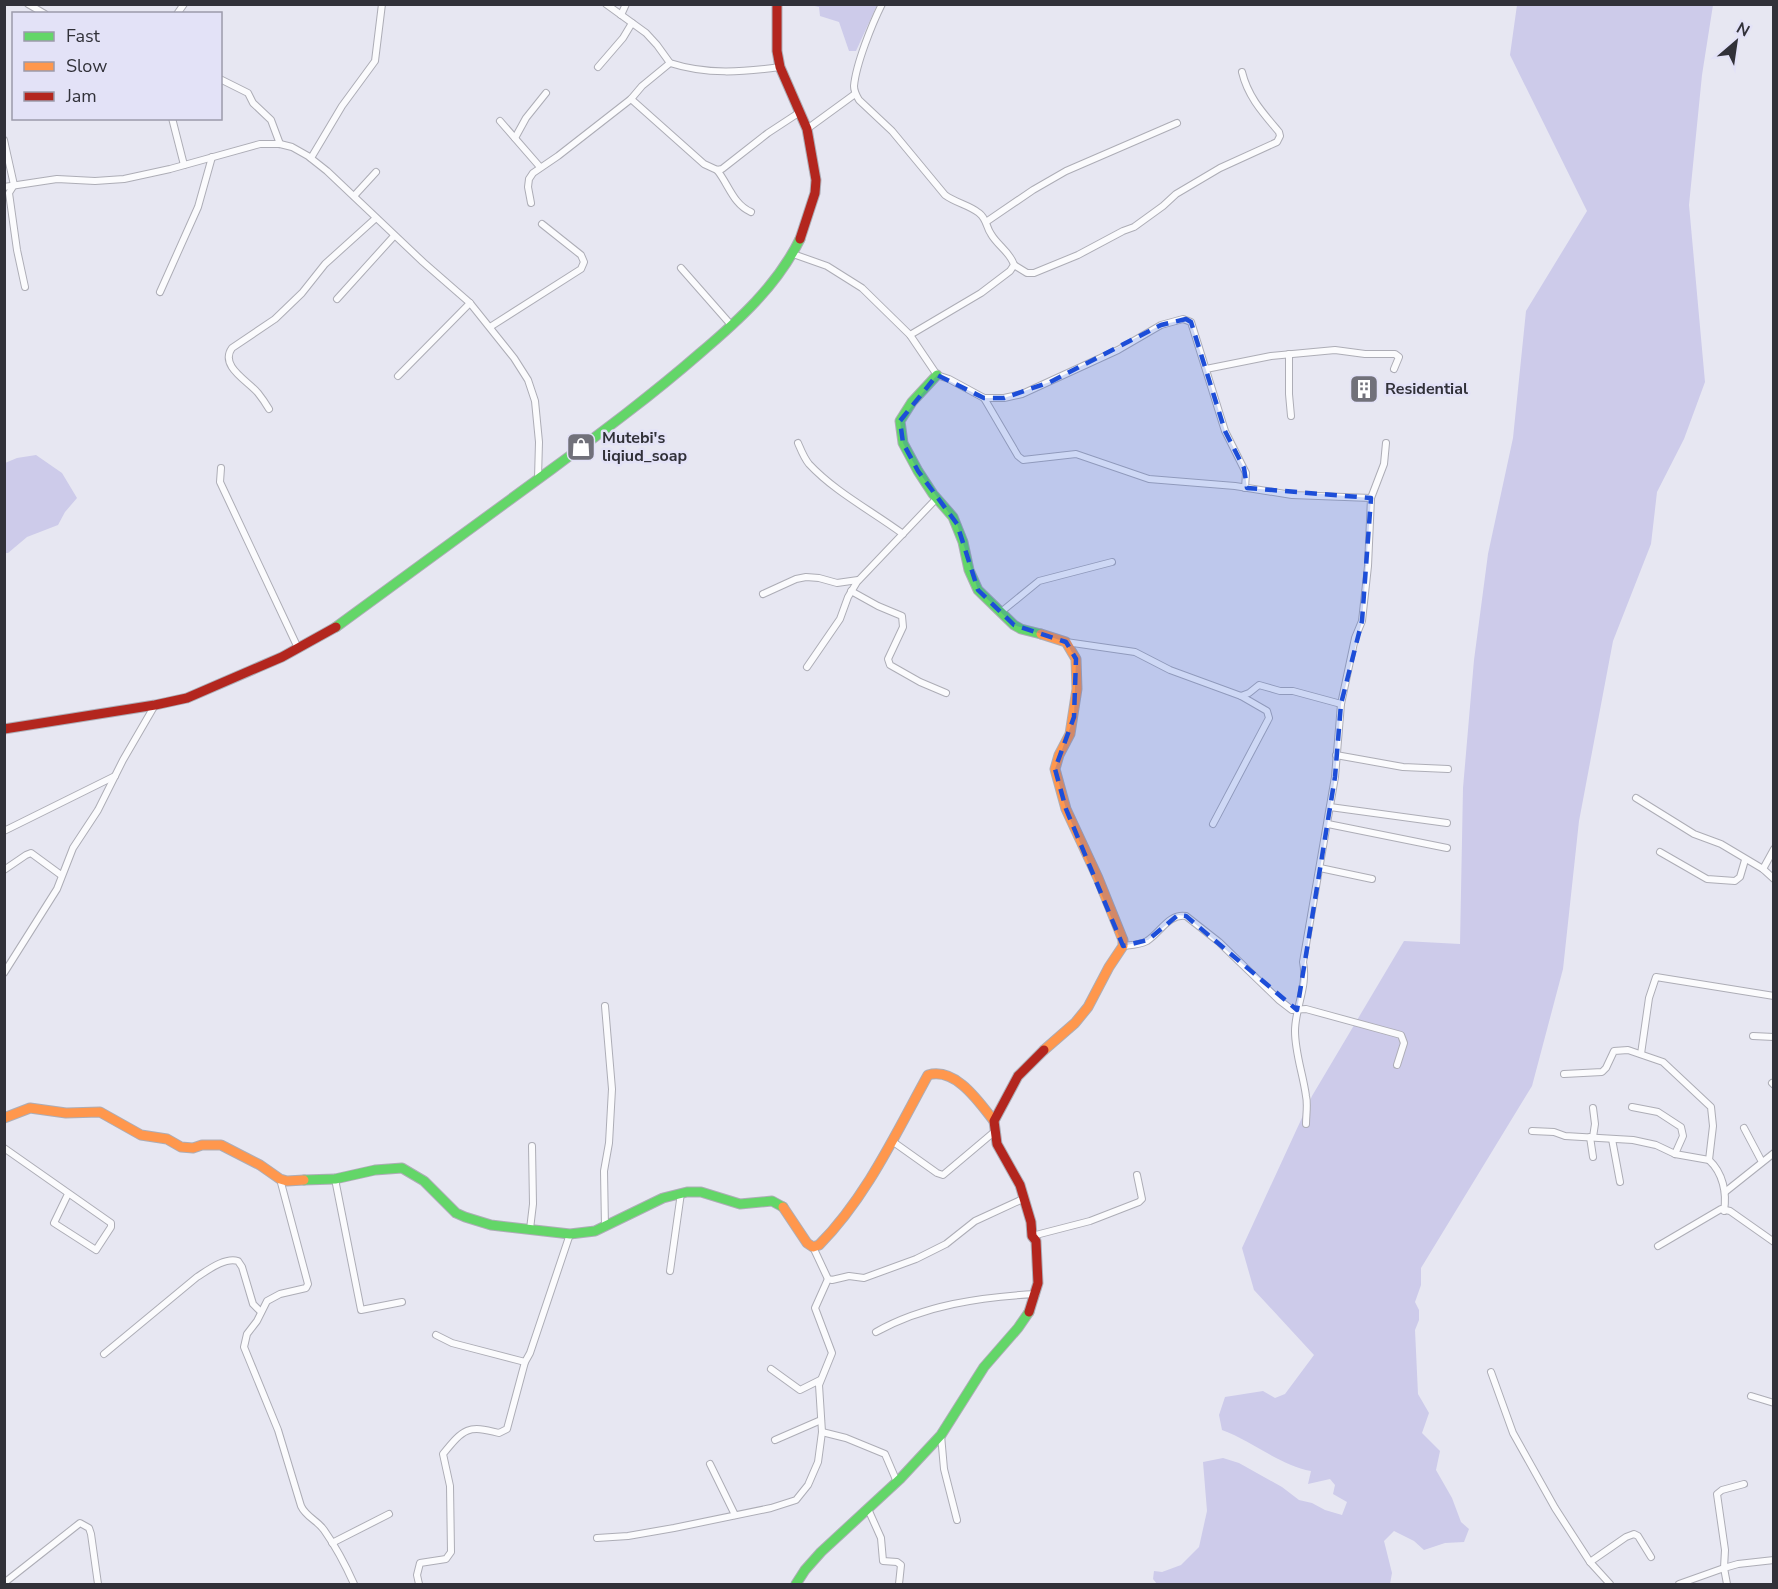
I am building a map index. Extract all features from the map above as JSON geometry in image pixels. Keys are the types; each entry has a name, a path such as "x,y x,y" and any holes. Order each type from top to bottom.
{"street":[{"path":"28,4 42,12"},
{"path":"311,158 342,106 375,61 382,4"},
{"path":"606,4 657,45 670,63 706,72 736,72 780,67"},
{"path":"621,15 626,4"},
{"path":"4,729 187,698 265,664 332,630 667,382 732,326 770,287 794,254 815,193 815,166 807,129 780,67 777,51 777,4"},
{"path":"882,4 865,46 855,82 855,94 858,100 892,131 945,195 985,218 990,233 1012,259 1014,265 1027,273 1034,273 1078,255 1134,227 1176,194 1220,168 1276,142 1280,136 1279,132 1258,108 1242,72"},
{"path":"598,67 623,38 632,23"},
{"path":"531,203 529,179 540,167 558,156 631,99 642,86 670,63"},
{"path":"222,80 248,93 253,103 271,120 280,144"},
{"path":"515,138 526,118 546,93"},
{"path":"807,129 855,94"},
{"path":"631,99 704,164 717,170 726,182 732,198 745,210 751,212"},
{"path":"717,170 722,169 768,133 800,112"},
{"path":"173,120 184,165"},
{"path":"500,121 540,167"},
{"path":"986,222 1066,171 1177,123"},
{"path":"4,140 14,185 9,193 25,287"},
{"path":"4,187 57,178 95,181 124,179 260,144 280,144 292,147 311,158 354,196 394,236 470,303 490,327 528,380 535,401 539,442 538,478"},
{"path":"160,292 198,207 212,157"},
{"path":"354,196 376,172"},
{"path":"269,410 259,394 235,371 228,360 228,353 275,319 303,293 325,264 376,219"},
{"path":"490,327 581,269 584,262 582,255 542,224"},
{"path":"337,299 394,236"},
{"path":"794,254 827,266 862,288 910,335 937,375 984,398 1004,398 1022,394 1101,358 1161,325 1183,319 1191,322 1225,431 1246,473 1245,488"},
{"path":"910,335 981,293 1010,271 1014,265"},
{"path":"681,268 732,326"},
{"path":"398,376 470,303"},
{"path":"1206,369 1289,354 1335,350 1365,354 1395,354 1399,357 1394,369"},
{"path":"1289,354 1291,416"},
{"path":"937,375 905,412 900,421 900,430 903,443 918,471 957,524 969,570 978,590 1021,629 1065,642 1135,652 1170,670 1241,696 1267,711 1269,718 1213,824"},
{"path":"984,398 1018,456 1023,460 1076,454 1149,479 1186,481 1292,495 1371,498"},
{"path":"798,443 807,462 817,471 903,534"},
{"path":"1306,1124 1307,1097 1300,1070 1295,1031 1297,1010 1304,981 1303,962 1328,824 1341,704 1355,638 1362,621 1368,566 1371,498 1384,464 1386,443"},
{"path":"221,468 220,482 298,648"},
{"path":"807,667 840,619 858,580 937,498"},
{"path":"1001,612 1039,581 1112,562"},
{"path":"763,594 806,576 837,583 858,580"},
{"path":"851,591 878,606 899,614 903,619 903,627 888,659 890,665 946,693"},
{"path":"796,1584 821,1552 897,1482 941,1435 984,1367 1012,1336 1025,1317 1036,1294 1038,1265 1036,1241 1032,1236 1025,1198 997,1144 994,1121 1018,1076 1075,1023 1088,1006 1123,946 1118,925 1066,809 1057,778 1056,762 1070,734 1077,689 1076,659 1065,642"},
{"path":"1241,696 1259,685 1280,691 1293,691 1341,704"},
{"path":"4,973 57,889 73,848 95,816 155,705"},
{"path":"1336,755 1403,767 1448,769"},
{"path":"4,831 116,775"},
{"path":"1636,798 1694,834 1721,844 1763,869 1773,879"},
{"path":"1330,807 1448,823"},
{"path":"1328,824 1447,848"},
{"path":"1763,869 1773,849"},
{"path":"1660,852 1707,879 1735,881 1740,877 1745,860"},
{"path":"4,870 32,853 62,875"},
{"path":"1320,868 1372,879"},
{"path":"1123,946 1138,945 1148,940 1175,917 1186,916 1293,1010 1306,1009 1401,1035 1404,1043 1398,1065"},
{"path":"1641,1054 1649,998 1656,977 1773,996"},
{"path":"605,1006 612,1089 610,1132 604,1171 605,1227"},
{"path":"1753,1036 1773,1037"},
{"path":"1564,1074 1602,1072 1614,1051 1623,1049 1663,1062 1711,1107 1713,1126 1708,1161"},
{"path":"813,1247 819,1245 847,1212 875,1171 928,1075 936,1071 948,1074 994,1121"},
{"path":"1632,1107 1658,1112 1681,1127 1683,1136 1675,1154"},
{"path":"4,1118 30,1108 66,1113 100,1112 141,1135 167,1139 181,1147 221,1145 260,1165 280,1179 295,1182 336,1179 375,1170 402,1168 424,1181 456,1213 462,1216 490,1226 541,1232 589,1233 681,1193 699,1191 737,1204 777,1202 787,1213 806,1243 813,1247 828,1279 815,1308 831,1347 832,1356 820,1380 822,1432 816,1469 808,1485 798,1498 786,1504 653,1532 597,1538"},
{"path":"1593,1108 1595,1124 1591,1137 1593,1157"},
{"path":"1744,1128 1762,1162"},
{"path":"1532,1131 1656,1145 1675,1154 1708,1161 1715,1166 1725,1192 1724,1211"},
{"path":"892,1141 943,1175 994,1132"},
{"path":"1612,1139 1620,1182"},
{"path":"530,1230 533,1204 531,1146"},
{"path":"4,1148 111,1223 111,1227 96,1250 54,1223 68,1194"},
{"path":"1725,1192 1773,1153"},
{"path":"1032,1236 1090,1221 1139,1202 1143,1199 1137,1175"},
{"path":"280,1179 308,1284 306,1288 269,1299 257,1322 247,1334 244,1347 278,1430 301,1506 306,1514 323,1528 346,1565 354,1584"},
{"path":"336,1179 361,1310 402,1302"},
{"path":"670,1271 681,1193"},
{"path":"828,1279 849,1276 864,1278 916,1259 946,1244 975,1221 1025,1198"},
{"path":"1658,1246 1721,1209 1730,1211 1773,1242"},
{"path":"419,1584 417,1575 420,1563 446,1559 451,1552 450,1486 443,1454 460,1435 472,1428 499,1433 507,1429 525,1362 570,1234"},
{"path":"104,1354 197,1277 213,1267 233,1260 242,1267 253,1304 261,1312"},
{"path":"876,1332 903,1318 947,1306 979,1299 1036,1294"},
{"path":"436,1335 452,1343 525,1362"},
{"path":"771,1369 800,1390 820,1380"},
{"path":"1491,1372 1513,1433 1555,1508 1590,1562 1610,1584"},
{"path":"1751,1396 1773,1403"},
{"path":"775,1440 821,1420"},
{"path":"822,1432 846,1438 885,1454 897,1482"},
{"path":"941,1435 944,1469 957,1520"},
{"path":"710,1464 735,1515"},
{"path":"1727,1584 1717,1494 1722,1490 1744,1484"},
{"path":"868,1509 881,1538 883,1561 897,1562 901,1565 899,1584"},
{"path":"332,1543 389,1514"},
{"path":"4,1583 80,1523 88,1528 91,1534 98,1584"},
{"path":"1590,1562 1634,1534 1638,1536 1651,1557"},
{"path":"1679,1584 1738,1563 1773,1560"}],"highlighted area":[{"path":"1186,319 1191,322 1225,431 1244,468 1247,488 1371,498 1362,621 1341,704 1335,777 1297,1010 1186,916 1178,915 1148,940 1123,946 1066,809 1055,769 1074,717 1076,659 1066,642 1014,625 978,590 957,524 918,471 903,443 900,421 937,375 984,398 1004,398 1050,382 1161,325"}],"shaded area":[{"path":"810,5 877,5 856,51 849,51 839,22 820,16 819,7"},
{"path":"1517,5 1713,5 1702,75 1689,205 1705,382 1684,439 1657,492 1651,544 1613,641 1579,821 1563,969 1532,1086 1421,1268 1421,1285 1415,1302 1419,1310 1419,1320 1415,1330 1418,1394 1429,1413 1422,1433 1440,1451 1436,1470 1452,1498 1461,1522 1469,1529 1464,1542 1445,1543 1424,1550 1414,1541 1394,1531 1384,1541 1392,1573 1390,1584 1157,1584 1153,1579 1154,1571 1162,1572 1181,1565 1199,1547 1207,1511 1203,1462 1223,1458 1239,1463 1282,1487 1299,1500 1342,1515 1347,1502 1333,1494 1335,1485 1330,1479 1308,1484 1311,1471 1278,1459 1222,1430 1219,1415 1225,1397 1263,1391 1275,1398 1285,1394 1314,1355 1254,1290 1242,1248 1312,1096 1404,941 1460,944 1463,788 1474,660 1488,554 1513,438 1526,311 1587,211 1510,55"},
{"path":"36,455 62,473 77,498 58,525 27,537 5,553 5,463 17,458"}],"traffic: fast":[{"path":"336,627 589,441 681,369 756,302 780,272 800,239"},
{"path":"937,375 912,402 900,421 903,443 933,494 953,517 963,542 969,570 978,590 1014,625 1041,634"},
{"path":"304,1180 335,1179 375,1170 402,1168 424,1181 456,1213 465,1217 491,1225 570,1234 595,1231 663,1198 687,1192 701,1192 740,1204 772,1201 783,1207"},
{"path":"796,1584 821,1552 900,1479 941,1435 984,1367 1029,1312"}],"traffic: slow":[{"path":"1041,634 1066,642 1076,659 1077,689 1070,734 1059,755 1055,769 1066,809 1098,878 1123,940 1123,946 1088,1007 1075,1023 1044,1050"},
{"path":"783,1207 807,1243 813,1247 819,1245 836,1227 866,1186 928,1075 948,1076 957,1081 974,1096 994,1121"},
{"path":"4,1118 30,1108 66,1113 100,1112 141,1135 167,1139 181,1147 221,1145 260,1165 280,1179 304,1180"}],"traffic: jam":[{"path":"777,4 777,51 780,67 807,129 816,180 815,193 800,239"},
{"path":"4,729 187,698 282,657 336,627"},
{"path":"1029,1312 1038,1283 1036,1241 1032,1236 1031,1222 1020,1185 997,1144 994,1121 1018,1076 1044,1050"}],"place":[{"name":"Residential","path":"1364,389"},
{"name":"Mutebi's liqiud_soap","path":"581,447"}]}
